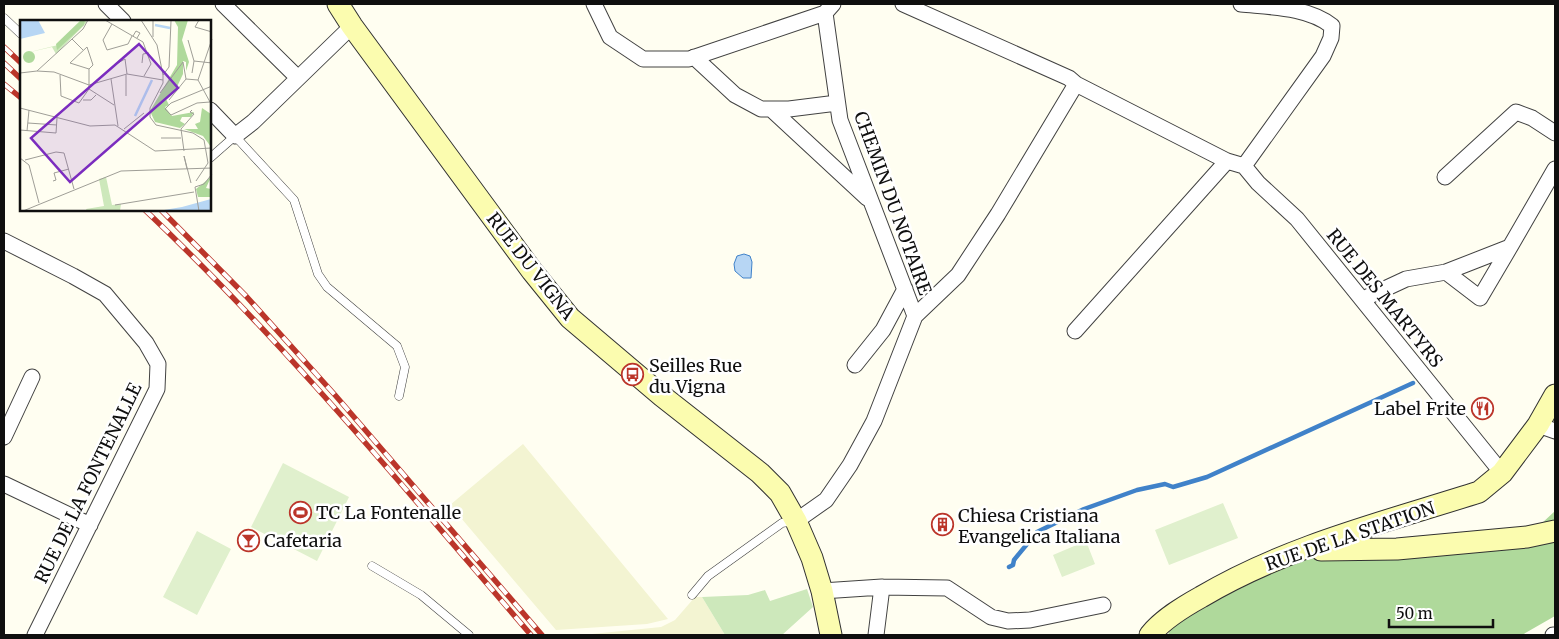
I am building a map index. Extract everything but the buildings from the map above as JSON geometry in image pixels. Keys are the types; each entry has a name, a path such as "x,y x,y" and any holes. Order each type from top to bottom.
{"street":[{"path":"106,4 122,20"},
{"path":"222,4 298,78"},
{"name":"RUE DU VIGNA","path":"338,4 352,26 532,271 570,318 662,396 760,473 780,493 796,521 812,558 822,591 831,635"},
{"path":"594,4 610,36 642,59 689,59 829,8"},
{"path":"903,4 1069,78 1076,84 1226,161 1244,166 1323,56 1331,38 1332,26 1322,18 1305,13 1241,4"},
{"name":"CHEMIN DU NOTAIRE","path":"829,8 840,120 915,316"},
{"path":"211,111 235,136 253,122 352,26"},
{"path":"694,57 735,95 760,109 789,109 837,103"},
{"path":"796,521 826,500 850,465 874,420 915,316 958,275 998,214 1076,84"},
{"path":"771,109 870,201"},
{"path":"1445,177 1516,112 1532,118 1555,133"},
{"path":"1075,331 1226,161"},
{"name":"RUE DES MARTYRS","path":"1244,166 1258,183 1298,220 1502,473"},
{"path":"1446,272 1480,298 1555,169"},
{"name":"RUE DE LA FONTENALLE","path":"4,241 105,294 146,342 158,364 157,389 35,635"},
{"path":"1363,299 1406,279 1446,272 1510,247"},
{"path":"854,365 883,330 904,289"},
{"path":"4,437 32,377"},
{"name":"RUE DE LA STATION","path":"1150,635 1155,628 1212,590 1298,550 1478,492 1502,473 1546,428 1555,395"},
{"path":"4,484 90,525"},
{"path":"1298,550 1398,549 1527,537 1555,531"},
{"path":"822,591 882,587 947,588 991,616 1008,621 1030,620 1103,605"},
{"path":"876,635 882,587"}],"lane":[{"path":"4,18 20,33"},
{"path":"211,157 235,136 294,200 318,274 326,287 396,346 405,367 399,396"},
{"path":"692,595 708,576 782,523 796,521"},
{"path":"372,566 422,595 461,626 469,635"}],"green space":[{"path":"523,444 668,619 647,624 556,630 450,505"},
{"name":"TC La Fontenalle","path":"283,463 349,497 317,561 251,527"},
{"path":"1223,503 1238,538 1169,565 1155,530"},
{"path":"1555,511 1555,616 1522,635 1168,635 1171,627 1298,550 1527,537"},
{"path":"197,531 231,549 197,615 163,597"},
{"path":"1086,541 1095,564 1062,577 1053,555"},
{"path":"807,589 813,607 782,635 725,635 702,597 748,595 765,590 770,601"},
{"path":"695,597 702,597 725,635 582,635 661,627 675,620"}],"water":[{"path":"744,254 750,256 752,262 751,278 743,278 735,271 734,264 737,256"}],"waterway":[{"path":"1009,567 1013,565 1014,560 1037,532 1084,509 1137,490 1165,484 1173,487 1207,477 1413,383"}],"railway":[{"path":"4,47 20,62"},
{"path":"4,63 20,78"},
{"path":"4,84 20,97"},
{"path":"146,211 196,260 295,364 531,635"},
{"path":"162,211 246,296 335,395 542,635"}],"place":[{"name":"Seilles Rue du Vigna","path":"633,375"},
{"name":"Label Frite","path":"1482,408"},
{"name":"TC La Fontenalle","path":"300,512"},
{"name":"Chiesa Cristiana Evangelica Italiana","path":"942,525"},
{"name":"Cafetaria","path":"248,540"}]}
